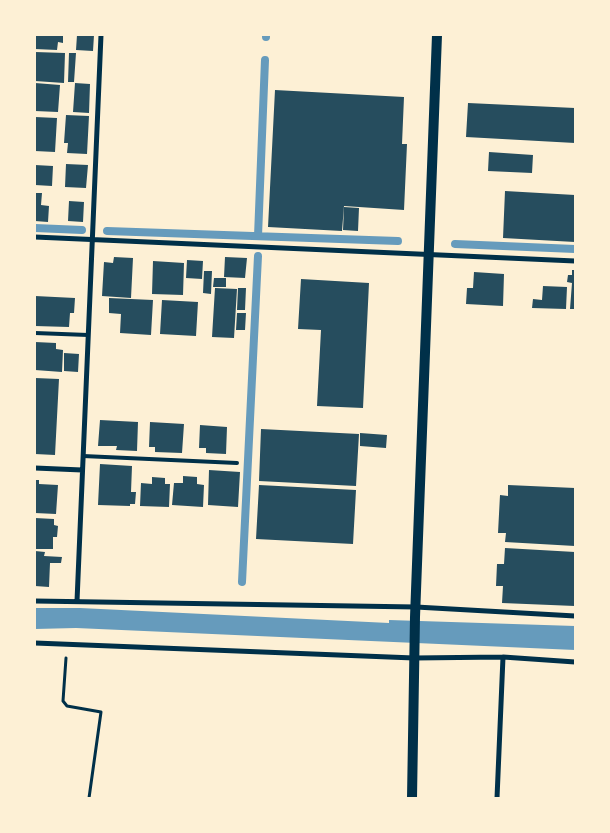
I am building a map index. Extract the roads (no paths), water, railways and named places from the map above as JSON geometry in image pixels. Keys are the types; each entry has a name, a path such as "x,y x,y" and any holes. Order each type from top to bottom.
{"main road":[{"path":"412,798 415,612 438,35"}],"street":[{"path":"77,601 101,35"},
{"path":"35,237 575,261"},
{"path":"35,468 82,470"},
{"path":"35,601 575,616"},
{"path":"35,643 67,642 503,657 575,662"},
{"path":"497,798 503,657"}],"lane":[{"path":"35,333 88,335"},
{"path":"83,456 237,463"}],"water":[{"path":"35,608 80,608 389,623 389,620 575,626 575,650 76,628 35,629"}],"waterway":[{"path":"258,236 265,60"},
{"path":"35,228 82,230"},
{"path":"107,231 398,241"},
{"path":"455,244 575,249"},
{"path":"242,582 258,256"}]}
